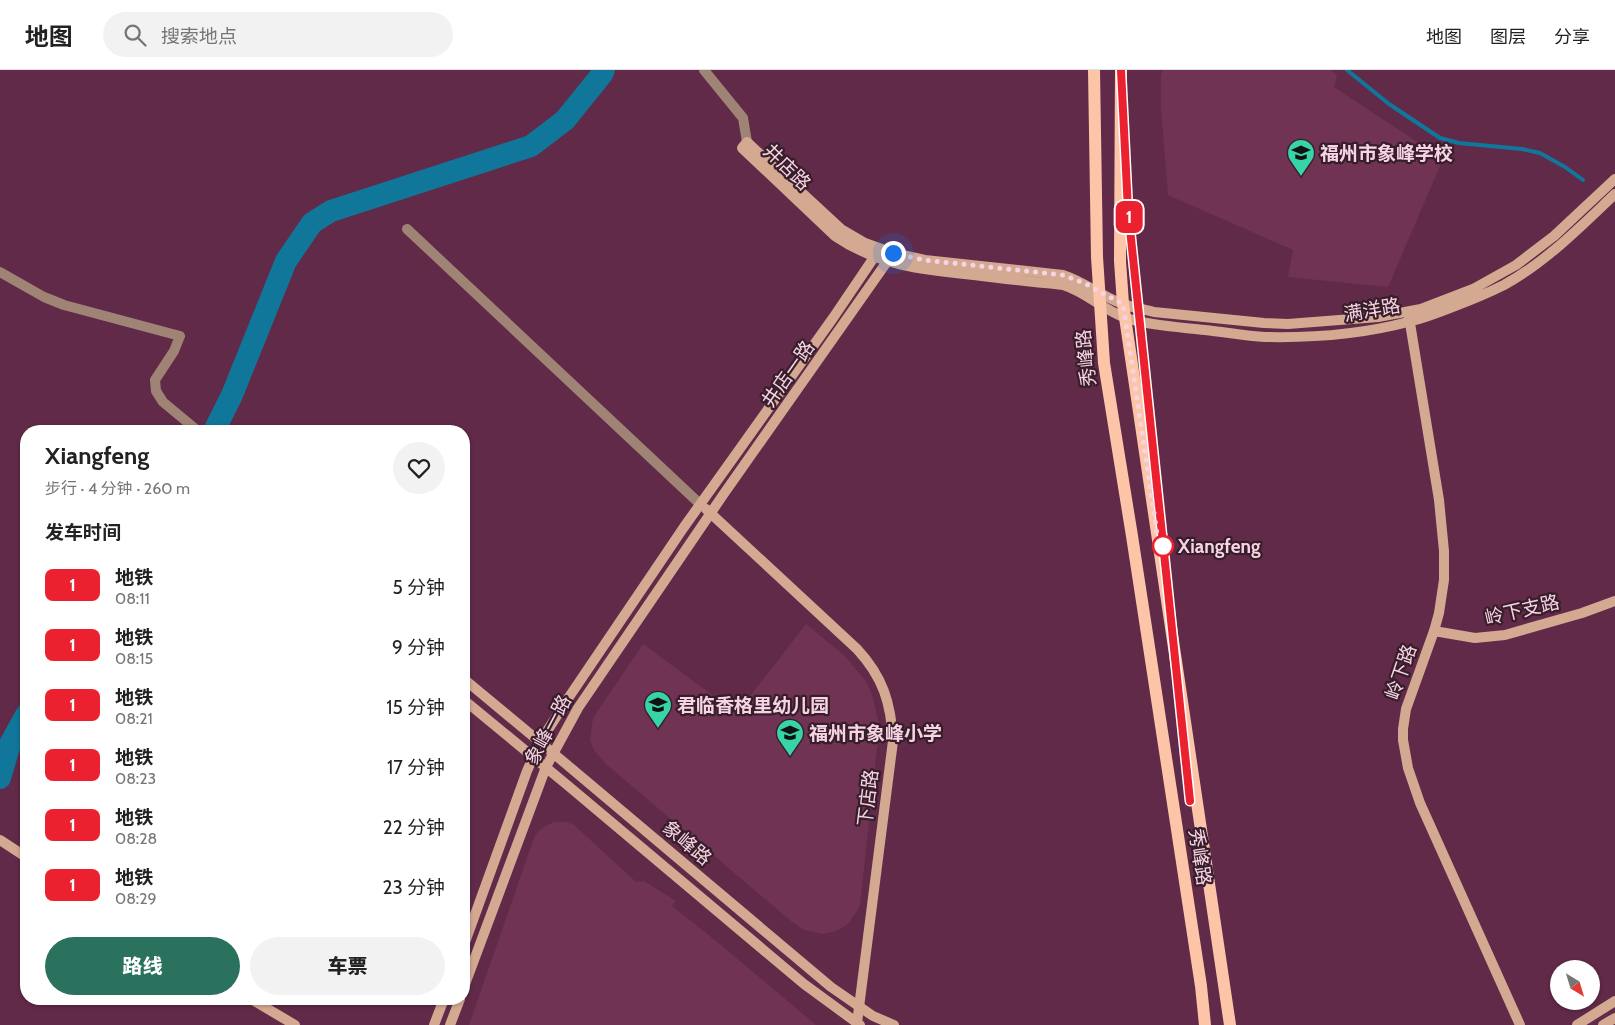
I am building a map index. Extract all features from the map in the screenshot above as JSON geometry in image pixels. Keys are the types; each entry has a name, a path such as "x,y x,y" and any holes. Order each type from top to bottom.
{"main road":[{"name":"秀峰路","path":"1094,70 1098,291 1104,363 1200,977 1205,1025"},
{"path":"1121,70 1120,261 1123,304 1230,1025"}],"street":[{"name":"井店路","path":"704,70 743,118 747,142 840,230 876,253 924,270 1063,285 1086,295 1100,305"},
{"name":"满洋路","path":"1098,291 1123,304 1154,312 1264,323 1288,324 1378,317 1408,311 1438,303 1464,292 1516,265 1554,236 1615,178"},
{"name":"满洋路","path":"1100,305 1125,317 1157,325 1265,337 1342,334 1409,322 1476,298 1519,276 1562,244 1615,194"},
{"path":"407,229 700,504"},
{"name":"井店一路","path":"700,504 833,318 876,253"},
{"name":"井店路","path":"891,257 1063,275 1098,291"},
{"name":"井店一路","path":"711,514 891,257"},
{"path":"0,272 44,297 64,305 180,336 174,351 155,380 156,391 163,402 191,425"},
{"name":"岭下路","path":"1408,311 1439,500 1443,534 1444,580 1434,631 1404,719 1404,740 1408,768 1420,803 1520,1025"},
{"name":"下店路","path":"700,504 860,653 876,673 885,694 893,741 859,1008 859,1024"},
{"name":"象峰一路","path":"470,929 540,742 566,700 700,504"},
{"name":"象峰一路","path":"470,971 546,767 553,753 578,708 711,514"},
{"name":"岭下支路","path":"1434,631 1475,638 1505,635 1582,613 1615,601"},
{"name":"象峰路","path":"470,684 814,974 859,1008 894,1025"},
{"name":"象峰路","path":"470,705 534,756 804,984 859,1024"},
{"path":"0,840 20,853"},
{"path":"1577,1025 1615,1001"},
{"path":"261,1005 295,1025"},
{"path":"434,1025 442,1005"},
{"path":"450,1025 458,1005"},
{"path":"1603,1025 1615,1018"}],"shaded area":[{"name":"福州市象峰学校","path":"1163,70 1331,70 1337,75 1334,87 1443,159 1388,287 1288,277 1293,250 1168,195 1161,108 1161,75"},
{"name":"福州市象峰小学","path":"806,624 845,656 866,681 873,698 879,731 860,904 848,924 836,931 824,934 804,930 792,922 606,764 594,750 590,740 593,718 643,644 737,713"},
{"path":"554,822 567,822 574,825 636,882 644,881 676,901 672,906 816,1025 469,1025 533,841 536,834 542,828"}],"waterway":[{"path":"217,425 232,395 286,261 312,223 331,211 531,146 565,120 604,70"},
{"path":"1347,70 1389,104 1440,138 1459,143 1522,149 1540,153 1583,180"},
{"path":"0,778 10,744 20,726"}],"metro line":[{"name":"1","path":"1121,70 1128,210 1190,801"}],"place":[{"name":"福州市象峰学校","path":"1301,177"},
{"name":"Xiangfeng","path":"1163,546"},
{"name":"君临香格里幼儿园","path":"658,729"},
{"name":"福州市象峰小学","path":"790,757"}],"route":[{"path":"893,253 924,260 1063,275 1084,283 1123,304 1160,554 1163,546"}]}
